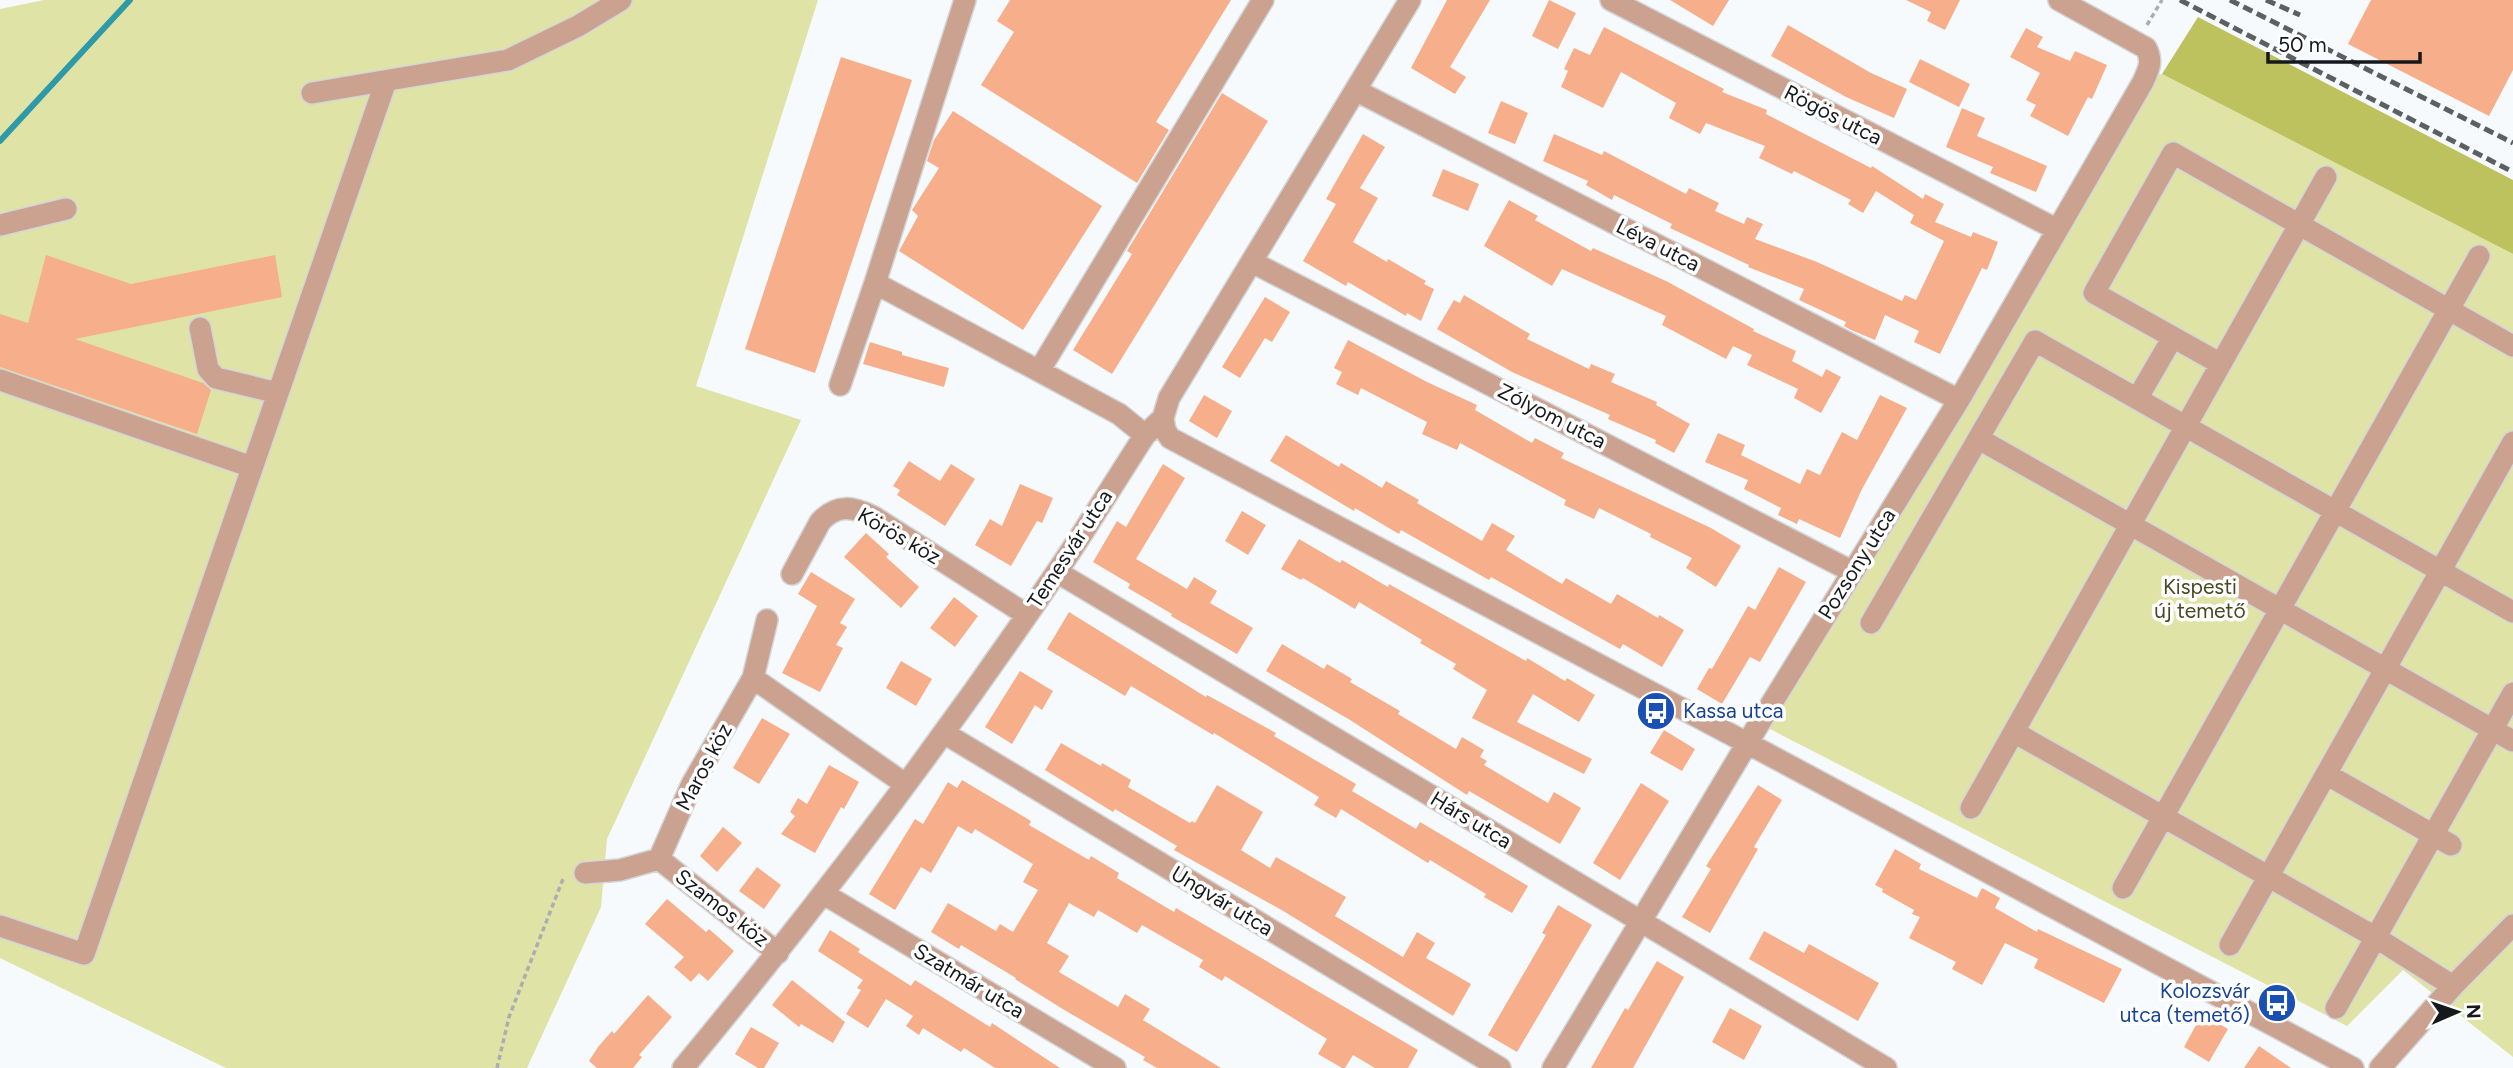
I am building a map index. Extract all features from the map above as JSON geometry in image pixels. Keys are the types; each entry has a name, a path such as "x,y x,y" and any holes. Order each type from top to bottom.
{"street":[{"path":"312,93 508,60 578,26 621,0"},
{"path":"840,385 965,0"},
{"path":"1039,372 1263,0"},
{"name":"Temesvár utca","path":"694,1065 944,733 1057,572 1145,435 1163,418 1169,398 1410,0"},
{"name":"Rögös utca","path":"1611,0 2056,229"},
{"path":"2059,0 2144,49"},
{"name":"Pozsony utca","path":"1553,1068 1747,743 1959,400 2143,82 2150,65 2144,49"},
{"path":"0,926 84,954 386,81"},
{"name":"Léva utca","path":"1357,91 1959,400"},
{"path":"2221,364 2094,293 2173,153 2513,346"},
{"path":"1971,808 2326,177"},
{"path":"0,225 66,209"},
{"path":"2123,888 2479,256"},
{"name":"Zólyom utca","path":"1252,261 1853,572"},
{"path":"875,283 1119,414 1145,435"},
{"path":"200,328 208,369 216,378 278,393"},
{"path":"2137,399 2172,337"},
{"path":"1871,622 2035,341 2513,612"},
{"path":"0,380 252,467"},
{"path":"1163,418 1170,438 2353,1068"},
{"path":"1979,439 2513,741"},
{"path":"2230,945 2513,442"},
{"name":"Körös köz","path":"792,574 826,515 841,508 856,508 1027,615"},
{"name":"Hárs utca","path":"1057,572 1886,1068"},
{"name":"Maros köz","path":"659,859 692,784 753,678 768,620"},
{"path":"753,678 905,784"},
{"path":"2336,1007 2375,937 2442,839 2492,729 2513,692"},
{"path":"2014,732 2375,937 2453,986"},
{"name":"Ungvár utca","path":"944,733 1500,1068"},
{"path":"2326,774 2442,839"},
{"name":"Szamos köz","path":"585,873 620,870 659,859 778,953"},
{"name":"Szatmár utca","path":"824,894 1115,1068"},
{"path":"2380,1068 2453,986 2513,925"}],"path":[{"path":"2144,49 2162,0"},
{"path":"497,1068 509,1017 563,879 585,873"}],"green space":[{"path":"44,0 818,0 696,386 801,420 607,839 601,907 527,1068 226,1068 0,958 0,9"},
{"path":"2198,17 2513,180 2513,254 2162,74"},
{"name":"Kispesti új temető","path":"2162,74 2513,254 2513,1057 2403,970 2347,1026 1766,727 2142,77"}],"building":[{"path":"1010,0 1231,0 1156,122 1169,130 1137,183 981,85 1014,32 997,21"},
{"path":"1447,0 1490,0 1450,67 1466,77 1455,94 1411,68"},
{"path":"1549,0 1576,13 1558,49 1532,36"},
{"path":"1670,0 1729,0 1713,26"},
{"path":"1906,0 1960,0 1945,30 1927,21 1931,12"},
{"path":"2371,0 2513,0 2513,70 2489,116 2348,44"},
{"path":"1788,25 1871,73 1907,89 1894,118 1846,97 1771,56"},
{"path":"1604,27 1724,89 1722,92 1767,110 1766,114 1871,168 1872,166 1923,199 1925,194 1944,204 1935,222 1971,237 1973,232 1998,242 1987,270 1982,268 1940,354 1914,342 1919,331 1885,315 1875,340 1851,330 1844,326 1846,322 1799,300 1804,289 1748,267 1749,265 1670,228 1672,224 1614,195 1612,200 1586,185 1588,181 1543,161 1554,134 1602,155 1604,151 1686,194 1689,188 1719,203 1715,211 1744,224 1747,217 1763,224 1755,239 1817,262 1902,301 1905,295 1916,300 1944,241 1910,223 1914,215 1876,191 1863,213 1848,204 1851,200 1794,171 1792,174 1759,158 1765,146 1706,123 1700,134 1669,118 1676,103 1621,72 1603,108 1561,87 1568,71 1564,69 1574,48 1590,55"},
{"path":"2026,28 2043,37 2037,47 2070,61 2075,51 2107,65 2092,99 2088,97 2068,136 2030,116 2036,105 2026,100 2040,73 2010,57"},
{"path":"841,57 912,80 815,373 745,349"},
{"path":"1920,59 1970,84 1959,107 1909,82"},
{"path":"1222,93 1268,121 1112,374 1073,350 1132,254 1127,251"},
{"path":"1501,101 1528,113 1515,144 1488,133"},
{"path":"1962,108 1985,118 1977,136 2047,166 2036,192 1990,173 1993,167 1946,147"},
{"path":"953,111 1102,206 1023,330 899,251 918,216 912,210 939,168 927,161 934,140"},
{"path":"1363,134 1385,147 1360,188 1378,198 1353,242 1426,281 1424,284 1434,289 1421,321 1407,313 1406,316 1348,282 1346,286 1303,261 1336,204 1326,199"},
{"path":"1443,169 1479,184 1468,211 1432,196"},
{"path":"1509,200 1538,216 1535,220 1591,251 1593,248 1666,281 1754,329 1753,331 1796,351 1792,361 1822,377 1826,369 1841,377 1821,413 1794,398 1798,389 1747,365 1752,355 1733,346 1726,359 1662,325 1666,316 1562,269 1552,286 1484,246"},
{"path":"46,255 131,284 275,255 282,297 75,339 203,383 211,390 197,434 0,367 0,314 28,323"},
{"path":"1464,295 1530,334 1527,339 1589,369 1591,364 1615,374 1611,382 1657,402 1656,405 1690,424 1674,453 1655,443 1656,440 1608,419 1610,415 1512,372 1437,329 1454,300 1460,303"},
{"path":"1265,297 1290,312 1272,342 1265,338 1240,378 1222,367"},
{"path":"1348,340 1477,405 1475,410 1532,443 1535,438 1564,453 1561,458 1711,528 1741,546 1716,587 1686,568 1692,558 1650,537 1651,534 1599,508 1594,519 1564,505 1566,500 1460,443 1457,450 1422,434 1427,422 1361,388 1358,395 1336,384 1342,372 1334,368"},
{"path":"870,342 902,352 902,355 949,368 944,387 863,364"},
{"path":"1204,395 1232,411 1217,438 1189,421"},
{"path":"1880,395 1907,408 1862,489 1840,538 1799,519 1797,524 1778,515 1781,508 1744,489 1748,480 1705,462 1718,433 1745,445 1741,455 1800,484 1807,469 1820,475 1842,432 1857,440"},
{"path":"1286,435 1339,467 1341,463 1382,488 1386,481 1419,500 1417,503 1482,541 1492,523 1515,536 1506,550 1562,584 1566,578 1611,604 1617,594 1684,630 1662,667 1623,644 1620,649 1401,530 1399,534 1355,508 1354,511 1270,461"},
{"path":"909,461 940,481 951,464 975,479 945,526 897,495 900,490 893,486"},
{"path":"1163,464 1185,478 1136,559 1187,589 1194,577 1217,591 1210,603 1253,628 1237,654 1171,616 1172,614 1128,588 1130,584 1093,562 1117,521 1126,527"},
{"path":"1020,484 1053,498 1042,523 1037,521 1011,566 975,545 990,519 1002,526"},
{"path":"1242,511 1266,525 1248,555 1225,541"},
{"path":"866,533 889,554 886,557 919,587 901,608 844,557"},
{"path":"1299,539 1388,587 1389,584 1526,661 1527,658 1595,695 1579,722 1533,694 1517,722 1592,759 1584,774 1472,718 1487,690 1453,669 1456,664 1420,643 1422,640 1359,602 1355,609 1303,578 1301,580 1281,569"},
{"path":"1779,567 1806,582 1760,662 1750,657 1722,704 1697,689 1709,668 1712,669 1748,606 1755,610"},
{"path":"811,572 855,599 840,623 847,627 836,645 843,648 820,692 782,673 817,606 798,594"},
{"path":"954,597 978,616 955,647 930,628"},
{"path":"1069,612 1206,697 1207,695 1276,733 1274,736 1356,784 1352,791 1416,829 1420,822 1528,886 1512,913 1484,897 1486,894 1430,860 1428,863 1341,809 1336,818 1314,805 1319,797 1214,733 1213,735 1131,686 1125,696 1047,649"},
{"path":"1282,644 1324,669 1327,664 1352,679 1350,682 1400,711 1398,714 1456,749 1462,737 1484,750 1480,757 1487,761 1484,765 1548,803 1554,792 1581,808 1560,844 1469,791 1467,795 1350,720 1266,671"},
{"path":"901,661 932,679 916,706 886,688"},
{"path":"1020,671 1053,691 1042,710 1035,705 1012,744 985,727"},
{"path":"762,718 790,734 759,784 733,768"},
{"path":"1664,730 1695,749 1682,771 1650,753"},
{"path":"1061,743 1131,780 1128,787 1190,823 1195,823 1217,785 1263,812 1241,850 1270,868 1276,857 1346,897 1335,916 1403,957 1417,932 1435,943 1426,958 1471,984 1453,1016 1285,912 1174,850 1177,846 1115,809 1113,812 1045,770"},
{"path":"829,765 859,782 844,809 841,807 815,853 781,834 795,816 790,812 798,798 807,804"},
{"path":"962,780 1031,821 1029,825 1089,860 1091,856 1119,873 1117,878 1174,912 1176,908 1418,1050 1408,1068 1375,1068 1353,1055 1345,1068 1342,1068 1318,1054 1327,1039 1225,976 1222,981 1199,967 1203,960 1142,925 1137,933 1098,910 1094,917 1069,903 1047,943 1069,956 1059,972 1118,1007 1125,994 1150,1009 1143,1020 1221,1068 1157,1068 1143,1060 1145,1057 1016,978 961,945 959,949 931,932 948,903 996,931 1000,924 1013,932 1038,890 1023,882 1033,864 975,829 972,834 958,826 931,873 921,867 895,910 869,894 915,819 923,824 948,782 957,788"},
{"path":"1641,783 1669,801 1620,880 1593,863"},
{"path":"1758,785 1782,800 1754,847 1758,849 1710,933 1682,917 1711,869 1706,866"},
{"path":"723,827 742,843 717,872 700,856"},
{"path":"1895,849 1921,864 1919,869 1977,898 1982,888 2000,898 1995,908 2037,932 2038,929 2122,969 2104,1003 2034,968 2038,959 2005,943 1982,985 1952,969 1956,962 1909,938 1920,917 1912,914 1914,910 1882,892 1883,889 1875,885"},
{"path":"757,867 781,885 764,909 739,891"},
{"path":"667,899 706,932 709,929 734,951 708,981 699,973 691,982 674,967 684,957 645,924"},
{"path":"1558,905 1592,925 1517,1052 1488,1035 1546,935 1542,933"},
{"path":"830,930 860,949 858,952 911,986 915,980 990,1027 992,1023 1060,1068 995,1068 964,1048 961,1052 923,1028 919,1035 906,1026 913,1016 886,999 868,1028 846,1014 861,990 857,988 863,980 818,951"},
{"path":"1764,931 1804,953 1809,944 1879,983 1858,1021 1749,959"},
{"path":"1657,961 1684,977 1633,1068 1591,1068 1625,1008 1628,1010"},
{"path":"792,980 845,1022 833,1043 801,1024 799,1027 772,1005"},
{"path":"648,995 672,1017 639,1055 642,1057 633,1068 597,1068 589,1061 598,1047 612,1031 614,1034"},
{"path":"1730,1008 1762,1026 1744,1060 1712,1042"},
{"path":"2202,1014 2228,1029 2209,1062 2184,1047"},
{"path":"751,1027 779,1043 764,1068 758,1068 735,1054"},
{"path":"2259,1046 2291,1068 2244,1068"}],"waterway":[{"path":"0,141 130,0"}],"railway":[{"path":"2180,0 2513,172"},
{"path":"2230,0 2513,143"},
{"path":"2266,0 2300,15"}],"place":[{"name":"Kassa utca","path":"1656,711"},
{"name":"Kolozsvár utca (temető)","path":"2277,1003"}]}
